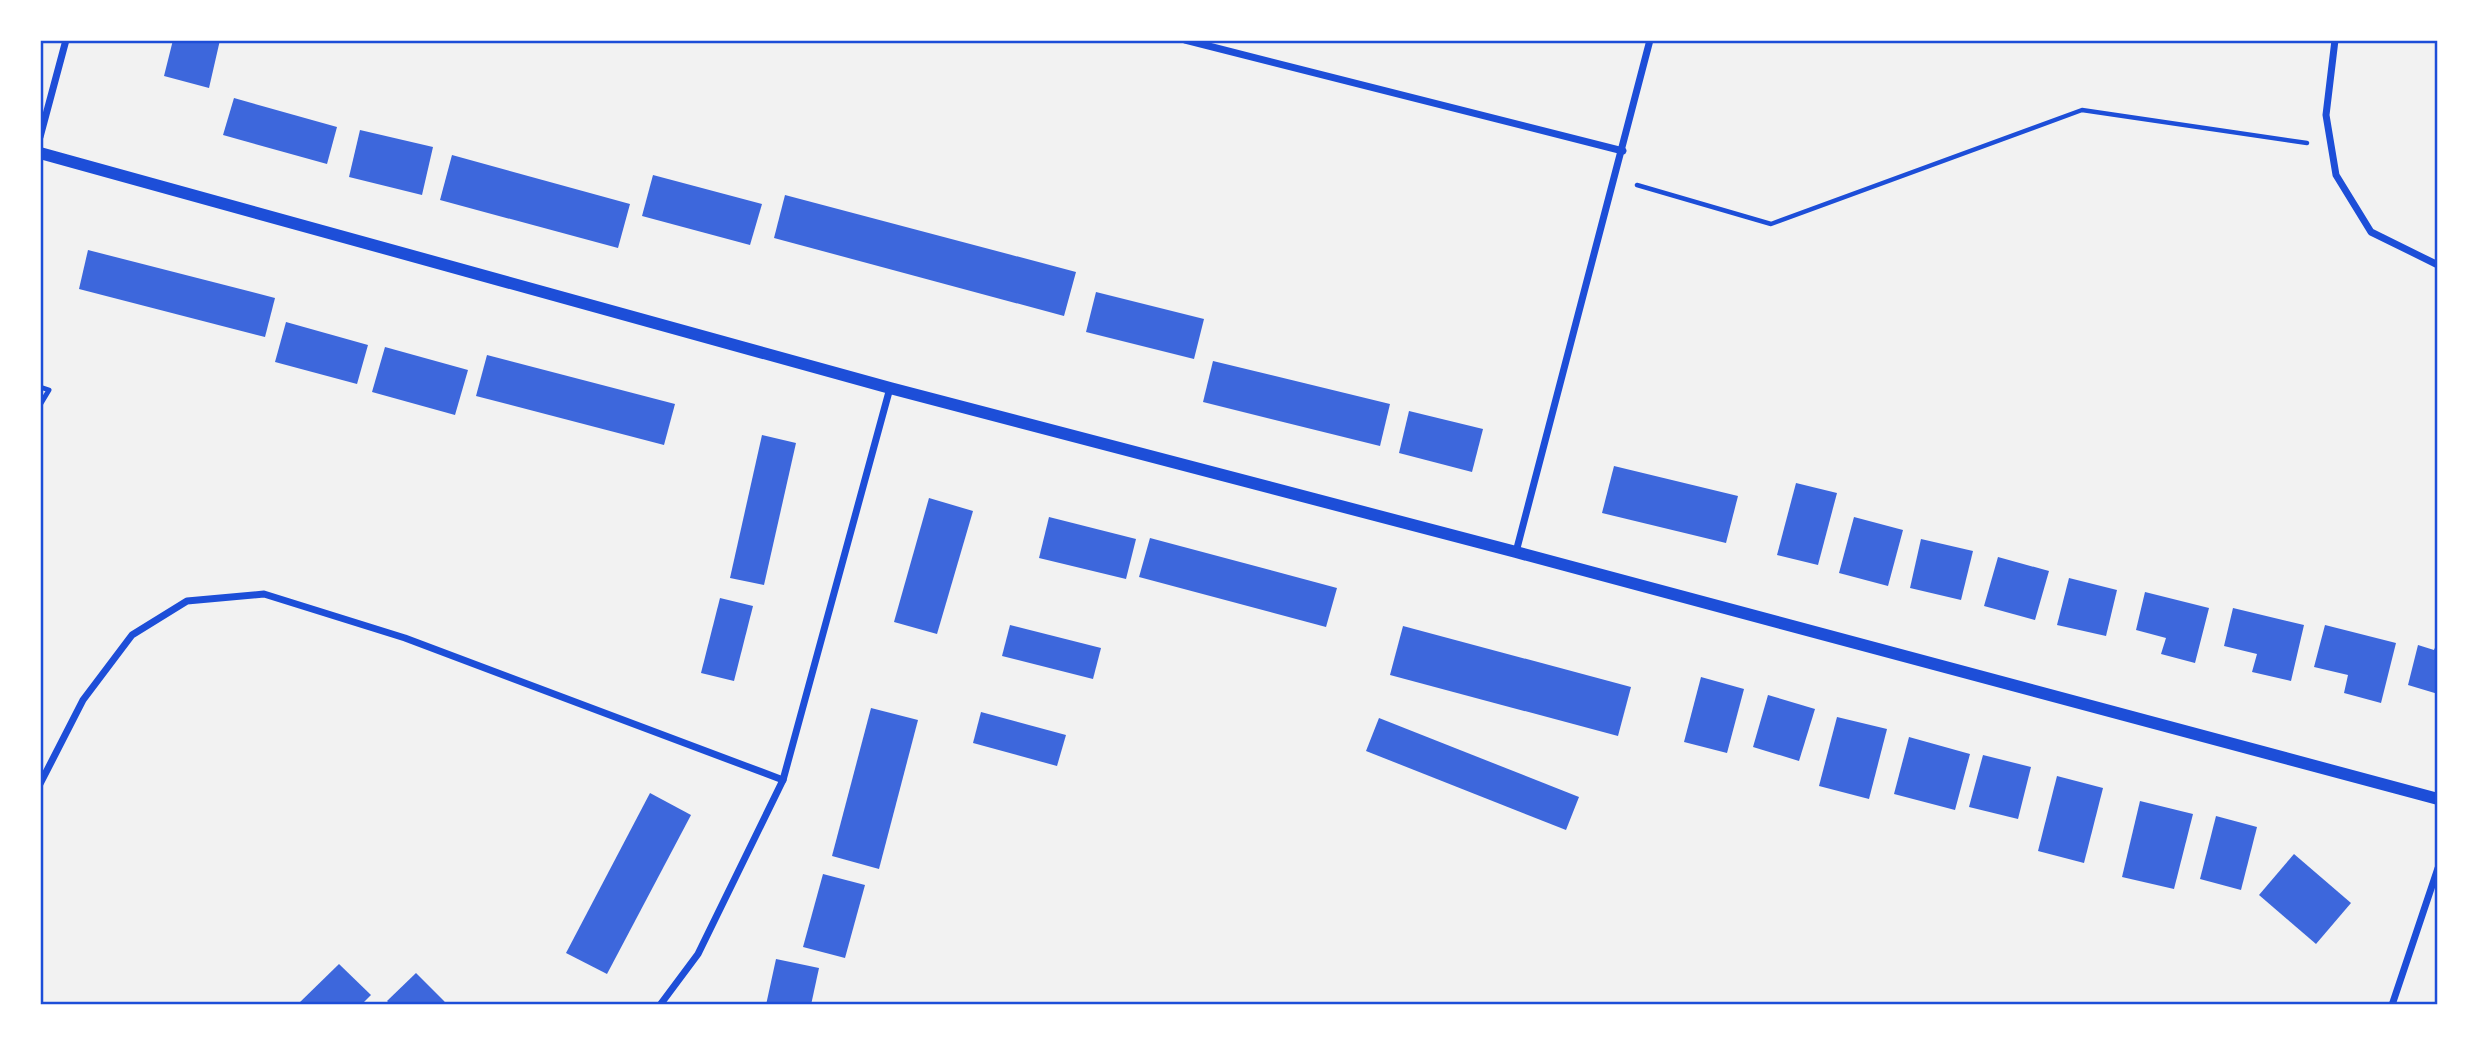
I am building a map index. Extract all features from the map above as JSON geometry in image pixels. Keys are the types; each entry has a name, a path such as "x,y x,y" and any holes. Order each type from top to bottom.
{"street":[{"path":"40,137 66,40"},
{"path":"1185,40 1623,151"},
{"path":"1516,552 1650,40"},
{"path":"2335,40 2326,116 2336,175 2371,232 2438,265"},
{"path":"40,153 890,388 1516,552 2438,799"},
{"path":"660,1005 698,954 783,780 890,388"},
{"path":"40,784 83,700 132,635 187,601 264,594 405,638 783,780"},
{"path":"2392,1005 2438,868"}],"lane":[{"path":"40,387 49,390 40,404"}],"path":[{"path":"1615,179 1771,224 2082,110 2331,146"}],"building":[{"path":"173,40 220,40 209,88 164,76"},
{"path":"234,98 337,127 327,164 223,135"},
{"path":"360,130 433,147 422,195 349,177"},
{"path":"452,155 630,204 618,248 440,200"},
{"path":"653,175 762,204 750,245 642,216"},
{"path":"785,195 1076,272 1064,316 774,238"},
{"path":"88,250 275,298 265,337 79,289"},
{"path":"1096,292 1204,319 1194,359 1086,332"},
{"path":"286,322 368,345 357,384 275,362"},
{"path":"385,347 468,370 455,415 372,392"},
{"path":"487,355 675,404 664,445 476,396"},
{"path":"1213,361 1390,404 1380,446 1203,402"},
{"path":"1409,411 1483,429 1472,472 1399,453"},
{"path":"762,435 796,443 764,585 730,578"},
{"path":"1614,466 1738,496 1726,543 1602,513"},
{"path":"1796,483 1837,493 1818,565 1777,555"},
{"path":"929,498 973,511 937,634 894,622"},
{"path":"1049,517 1136,539 1126,579 1039,558"},
{"path":"1854,517 1903,530 1888,586 1839,573"},
{"path":"1150,538 1337,588 1326,627 1139,577"},
{"path":"1921,539 1973,551 1961,600 1910,588"},
{"path":"1998,557 2049,571 2035,620 1984,606"},
{"path":"2069,578 2117,590 2106,636 2057,625"},
{"path":"2145,592 2209,608 2195,663 2161,654 2166,638 2136,630"},
{"path":"720,598 753,606 734,681 701,673"},
{"path":"2233,608 2304,625 2291,681 2252,672 2257,654 2224,646"},
{"path":"1010,625 1101,648 1093,679 1002,656"},
{"path":"2325,625 2396,643 2381,703 2344,693 2348,675 2314,667"},
{"path":"1403,626 1631,687 1618,736 1390,675"},
{"path":"2438,641 2438,694 2408,685 2418,645 2434,650"},
{"path":"1701,677 1744,689 1727,753 1684,742"},
{"path":"1768,695 1815,709 1799,761 1753,747"},
{"path":"871,708 918,720 879,869 832,856"},
{"path":"981,712 1066,735 1057,766 973,743"},
{"path":"1837,717 1887,729 1869,799 1819,786"},
{"path":"1379,718 1579,797 1566,830 1366,751"},
{"path":"1909,737 1970,754 1955,810 1894,794"},
{"path":"1983,755 2031,767 2018,819 1969,807"},
{"path":"2057,776 2103,788 2084,863 2038,851"},
{"path":"650,793 691,815 607,974 566,953"},
{"path":"2140,801 2193,814 2174,889 2122,877"},
{"path":"2216,816 2257,827 2241,890 2200,879"},
{"path":"2294,854 2351,903 2316,944 2259,895"},
{"path":"823,874 865,885 845,958 803,947"},
{"path":"776,959 819,968 811,1005 766,1005"},
{"path":"339,964 371,995 361,1005 297,1005"},
{"path":"416,973 447,1005 391,1005 387,1001"}]}
